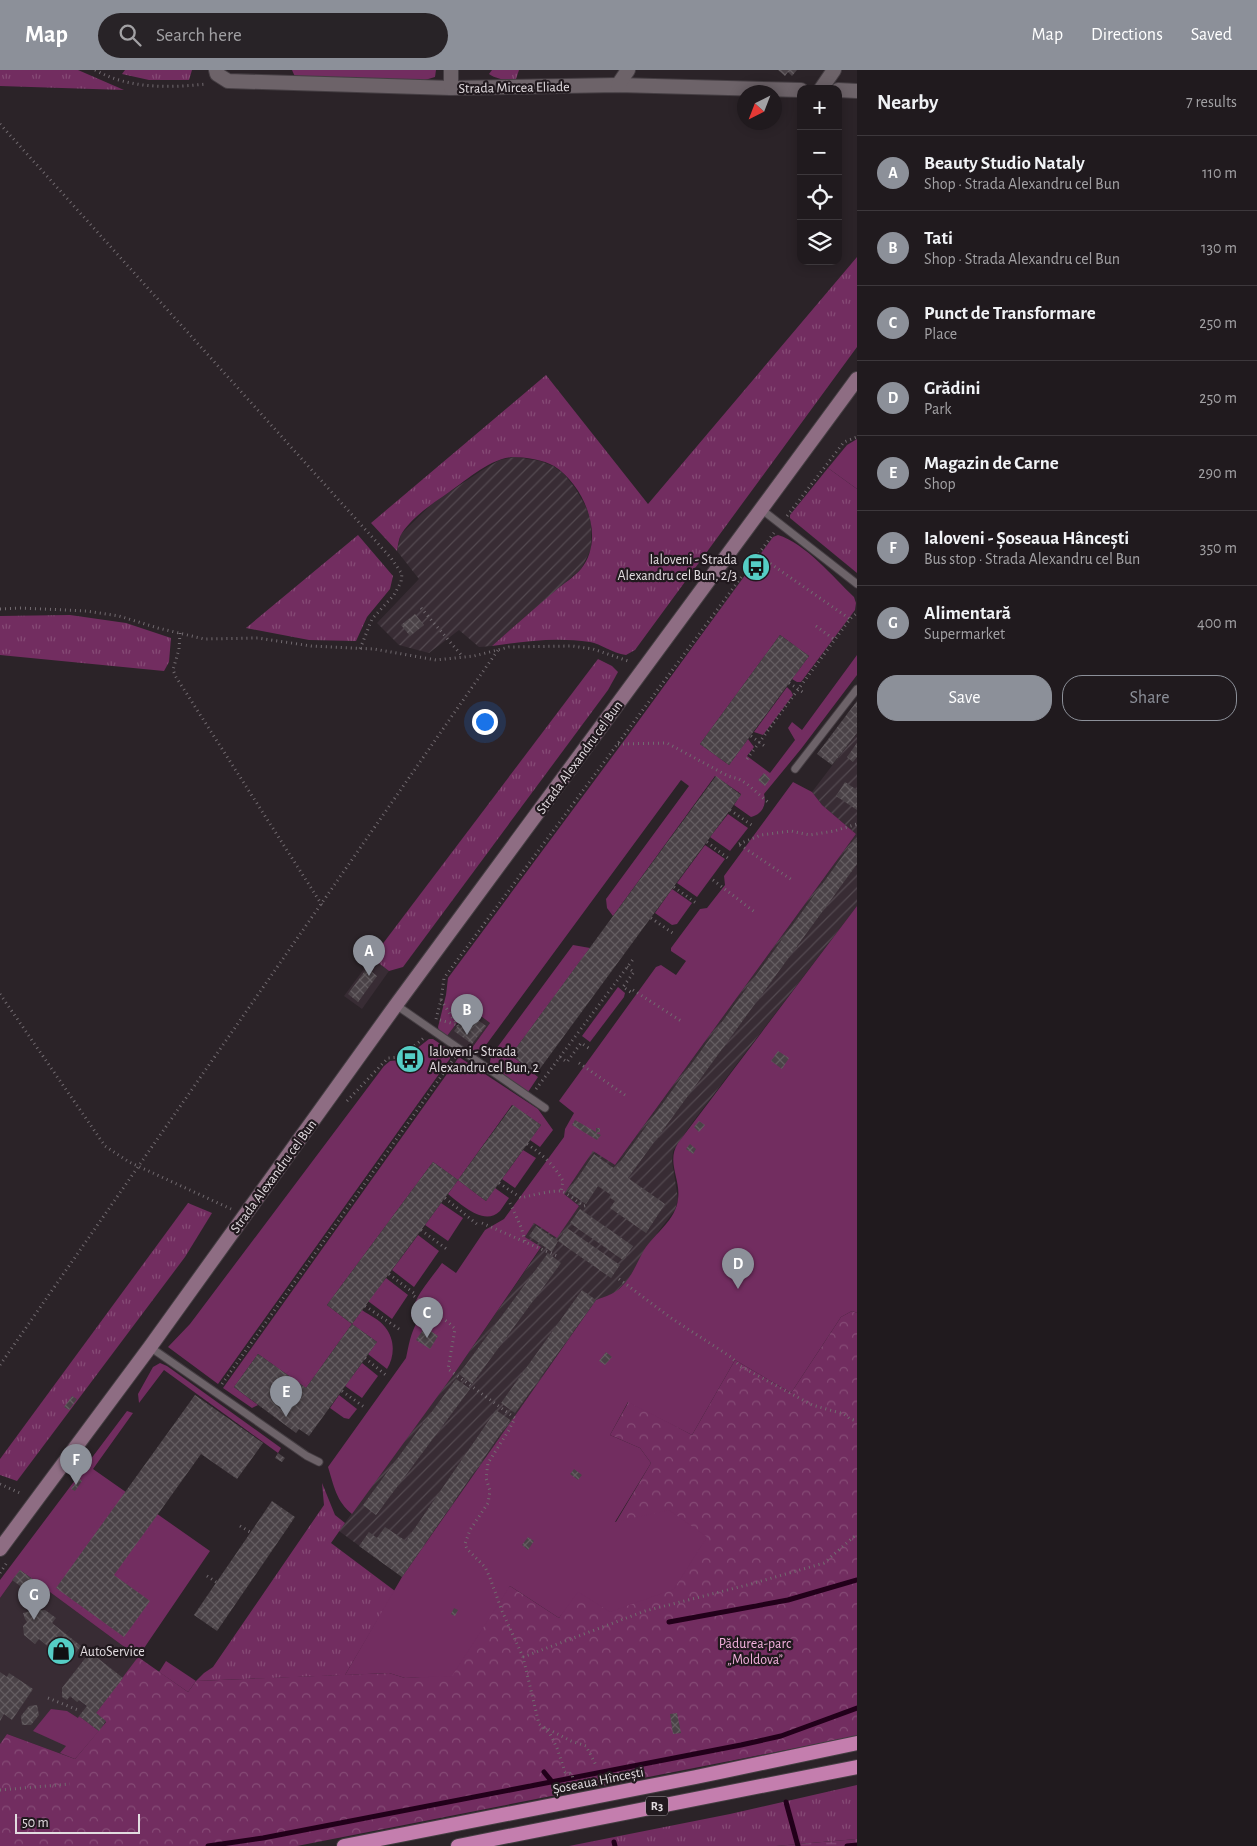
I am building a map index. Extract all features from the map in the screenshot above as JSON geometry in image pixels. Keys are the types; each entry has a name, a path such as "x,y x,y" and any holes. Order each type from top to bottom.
{"highway":[{"name":"Șoseaua Hîncești","path":"344,1846 687,1779 857,1743"},
{"name":"R3","path":"458,1846 857,1767"}],"main road":[{"name":"Strada Alexandru cel Bun","path":"0,1549 150,1347 396,1005 857,379"}],"street":[{"path":"216,70 217,74 228,81"},
{"path":"451,70 451,88"},
{"path":"618,85 628,70"},
{"path":"824,85 834,70"},
{"name":"Strada Mircea Eliade","path":"228,81 451,88 618,85 797,90"},
{"path":"842,90 857,91"}],"lane":[{"path":"761,509 857,584"},
{"path":"795,769 857,689"},
{"path":"396,1005 545,1108"},
{"path":"150,1347 307,1456 319,1462"}],"path":[{"path":"95,70 105,76 143,85 176,88 228,81"},
{"path":"0,124 402,574 401,582 394,594 372,619 360,649"},
{"path":"432,1031 441,1000 444,978 780,524 844,442 857,437"},
{"path":"758,555 850,619"},
{"path":"422,608 464,657"},
{"path":"0,609 86,610 119,616 204,639 258,638 311,646 374,649 436,660 464,657 509,647 572,646 594,649 621,660 646,666"},
{"path":"747,759 850,619 857,613"},
{"path":"816,626 835,640"},
{"path":"180,633 179,649 173,670 176,677 322,905"},
{"path":"0,1365 498,650"},
{"path":"790,683 804,693"},
{"path":"751,736 766,747"},
{"path":"618,744 667,743 728,776 739,779 769,803"},
{"path":"730,810 753,826"},
{"path":"792,880 739,844 761,834 791,831 810,835 834,831 857,824"},
{"path":"706,842 729,858"},
{"path":"713,880 756,913"},
{"path":"674,887 696,903"},
{"path":"650,918 674,934"},
{"path":"541,1082 634,958"},
{"path":"627,967 634,972 623,987 681,1021"},
{"path":"0,994 105,1146 139,1167 246,1215"},
{"path":"436,1018 458,1026 441,1000"},
{"path":"560,1057 567,1062 581,1043 590,1049"},
{"path":"216,1392 460,1050"},
{"path":"579,1063 625,1095"},
{"path":"527,1144 544,1156 558,1171 563,1181 561,1191"},
{"path":"499,1183 521,1198 533,1194 561,1191 584,1206 588,1205"},
{"path":"445,1198 478,1225"},
{"path":"510,1203 526,1242"},
{"path":"482,1224 557,1256"},
{"path":"421,1230 448,1250"},
{"path":"389,1274 455,1330 448,1369 515,1418 488,1463 486,1478 490,1491 488,1503 470,1530 465,1544 467,1549 485,1567 523,1657 539,1724 550,1734 565,1772 572,1774 574,1786"},
{"path":"619,1279 671,1318 731,1357 740,1366 812,1404 844,1414 850,1420 857,1421"},
{"path":"365,1306 399,1329"},
{"path":"366,1358 387,1376"},
{"path":"342,1390 364,1407"},
{"path":"0,1484 37,1500"},
{"path":"240,1526 250,1532"},
{"path":"523,1657 645,1611 824,1563 857,1534"},
{"path":"206,1576 216,1582"},
{"path":"48,1698 78,1710"},
{"path":"539,1724 571,1741 586,1746 597,1767"},
{"path":"0,1790 70,1784"}],"shaded area":[{"path":"515,457 540,461 553,466 564,474 575,488 591,520 591,549 581,569 492,646 479,647 459,630 429,653 399,645 377,623 419,579 397,551 401,534 433,503 500,460"},
{"path":"857,733 857,906 692,1123 673,1151 672,1161 678,1199 675,1210 645,1249 631,1276 615,1293 596,1300 402,1577 339,1531 456,1371 541,1248 525,1237 534,1223 557,1237 579,1206 563,1195 593,1150 615,1165 856,834 822,805 812,792"},
{"path":"372,958 389,971 362,1009 344,996"},
{"path":"469,1007 490,1023 469,1052 447,1036"},
{"path":"20,1570 138,1657 123,1678 106,1721 75,1759 7,1734 0,1744 0,1598"}],"green space":[{"path":"0,70 78,70 124,90 0,86"},
{"path":"125,70 192,70 189,80 149,80 122,74"},
{"path":"292,70 436,70 435,77 425,80 296,79"},
{"path":"492,70 519,70 516,79 509,79 492,76 489,74"},
{"path":"857,257 857,347 635,650 626,655 590,642 565,640 541,640 492,646 578,572 588,556 592,543 592,528 583,499 575,486 554,466 534,459 513,457 486,466 416,517 401,535 397,551 371,523 546,375 648,504"},
{"path":"857,439 857,489 828,468 847,445"},
{"path":"828,468 857,489 857,573 790,518 790,515"},
{"path":"358,535 393,576 390,589 367,617 356,641 309,640 246,628"},
{"path":"778,535 798,545 828,571 854,597 856,603 855,610 801,682 792,679 809,656 780,635 700,744 729,765 748,739 754,747 747,756 770,773 795,740 788,728 792,722 802,730 857,655 857,675 764,794 765,802 761,811 751,817 734,805 741,794 715,776 613,916 607,908 606,899 689,786 681,780 486,1045 478,1051 469,1052 490,1023 469,1007 447,1036 439,1032 438,1027 448,978 773,537"},
{"path":"70,615 126,623 171,638 169,662 164,671 0,655 0,616"},
{"path":"598,659 612,666 618,672 608,690 403,967 389,971 372,958"},
{"path":"787,687 793,695 763,735 754,732"},
{"path":"793,782 812,792 822,805 856,834 615,1165 593,1151 564,1194 579,1206 557,1238 534,1223 525,1237 541,1247 456,1371 352,1514 342,1504 328,1467 406,1358 411,1335 417,1322 411,1316 419,1295 442,1263 456,1273 485,1230 504,1219 564,1137 565,1129 574,1113 559,1101 656,967 661,965 676,975 686,961 671,951 671,948 700,909 707,908 725,885 724,876"},
{"path":"728,814 748,828 730,851 710,837"},
{"path":"705,845 725,859 697,897 677,883"},
{"path":"672,889 692,903 677,924 672,925 655,913"},
{"path":"857,906 857,1313 852,1311 841,1317 791,1393 735,1360 692,1435 628,1402 610,1435 640,1448 651,1463 615,1522 669,1510 707,1537 674,1589 610,1612 578,1592 559,1618 510,1586 452,1676 405,1678 389,1673 345,1675 402,1577 596,1300 613,1293 626,1282 644,1250 669,1220 678,1199 678,1184 673,1157 678,1143"},
{"path":"573,945 590,948 511,1055 538,1077 528,1092 492,1068 491,1056"},
{"path":"618,987 625,993 624,997 590,1042 582,1036"},
{"path":"429,1039 433,1039 454,1053 218,1384 168,1347 190,1324 384,1066 390,1061 402,1060"},
{"path":"459,1057 538,1109 553,1130 540,1147 530,1140 541,1125 512,1105 458,1180 433,1162 327,1305 352,1324 306,1388 258,1354 234,1387 258,1405 252,1408 223,1388"},
{"path":"523,1150 536,1158 515,1188 502,1179"},
{"path":"458,1180 486,1201 495,1188 509,1198 500,1211 494,1215 480,1215 466,1208 448,1194"},
{"path":"188,1203 212,1213 185,1257 17,1481 0,1475 0,1459"},
{"path":"441,1203 463,1218 448,1241 425,1225"},
{"path":"418,1235 439,1251 414,1287 392,1270"},
{"path":"386,1278 408,1295 392,1319 368,1301"},
{"path":"362,1310 383,1324 391,1337 393,1348 390,1364 387,1369 368,1354 377,1342 352,1324"},
{"name":"Pădurea-parc „Moldova”","path":"852,1311 857,1313 857,1736 297,1846 0,1846 0,1744 7,1734 75,1759 106,1722 96,1713 138,1657 188,1692 196,1681 389,1673 405,1678 421,1677 510,1586 559,1618 651,1463 640,1448 610,1435 629,1401 692,1435 735,1360 791,1393 841,1317"},
{"path":"160,1363 167,1366 281,1448 278,1453 164,1370 139,1403 138,1394 153,1367"},
{"path":"362,1363 378,1376 362,1398 345,1386"},
{"path":"339,1395 357,1409 349,1419 344,1418 330,1408"},
{"path":"127,1411 133,1413 93,1469 210,1551 138,1657 20,1570 0,1598 0,1580"},
{"path":"322,1483 335,1515 345,1523 331,1543 395,1591 345,1675 196,1681 213,1667 324,1505"},
{"path":"166,1661 196,1681 188,1692 159,1672"},
{"path":"51,1709 67,1711 78,1718 79,1716 99,1731 75,1759 60,1753 66,1746 33,1731"},
{"path":"857,1785 857,1839 776,1846 569,1846 730,1814"},
{"path":"857,1839 857,1846 776,1846"}],"building":[{"path":"778,70 797,70 792,76 788,72 785,76"},
{"path":"756,561 762,565 756,573 751,570"},
{"path":"415,614 424,625 410,636 401,625"},
{"path":"780,635 809,656 729,765 700,744"},
{"path":"857,701 857,733 832,765 817,754"},
{"path":"857,743 857,757 853,762 847,757"},
{"path":"764,773 770,779 765,786 758,780"},
{"path":"716,776 741,795 536,1074 511,1055"},
{"path":"845,782 857,790 857,810 836,796"},
{"path":"855,839 857,840 857,864 628,1178 665,1204 646,1233 610,1208 615,1201 609,1197 611,1195 598,1186 586,1204 568,1192 594,1154 615,1169"},
{"path":"367,968 377,976 358,1002 348,994"},
{"path":"468,1013 486,1026 472,1044 454,1031"},
{"path":"778,1051 789,1058 782,1069 771,1061"},
{"path":"411,1054 414,1057 408,1065 404,1062"},
{"path":"513,1105 541,1125 486,1201 458,1180"},
{"path":"575,1120 596,1132 596,1128 600,1128 600,1132 596,1133 601,1135 597,1140 572,1125"},
{"path":"699,1121 705,1125 699,1132 694,1127"},
{"path":"690,1144 696,1149 693,1154 686,1149"},
{"path":"433,1162 458,1180 352,1324 327,1305"},
{"path":"580,1209 633,1246 623,1260 570,1223"},
{"path":"536,1226 558,1241 552,1252 529,1236"},
{"path":"567,1228 620,1265 611,1278 558,1241"},
{"path":"548,1253 561,1263 472,1384 459,1374"},
{"path":"582,1290 596,1300 515,1413 501,1403"},
{"path":"352,1324 377,1342 309,1436 299,1429 296,1433 234,1387 258,1354 306,1388"},
{"path":"425,1327 438,1336 430,1349 416,1340"},
{"path":"606,1352 612,1357 605,1365 599,1361"},
{"path":"456,1379 470,1389 376,1515 363,1505"},
{"path":"195,1395 263,1443 237,1479 201,1454 114,1575 150,1601 124,1637 56,1588"},
{"path":"72,1396 77,1399 69,1410 64,1407"},
{"path":"496,1410 510,1420 402,1577 359,1546 369,1532 377,1538 385,1527 406,1541"},
{"path":"278,1453 285,1458 282,1462 275,1458"},
{"path":"574,1469 582,1475 578,1480 570,1474"},
{"path":"79,1478 82,1481 75,1491 71,1489"},
{"path":"272,1501 295,1517 217,1631 194,1615"},
{"path":"528,1537 534,1541 528,1550 522,1545"},
{"path":"20,1570 45,1588 37,1598 12,1580"},
{"path":"454,1608 458,1610 455,1616 451,1614"},
{"path":"36,1610 45,1610 56,1618 52,1623 81,1646 68,1663 39,1639 35,1644 24,1635 23,1626 27,1622 23,1613 30,1611 34,1613"},
{"path":"90,1652 123,1678 96,1713 106,1721 99,1731 79,1716 87,1706 79,1700 77,1702 70,1696 67,1700 62,1697 62,1688"},
{"path":"0,1672 7,1677 9,1673 33,1689 12,1720 4,1714 0,1721"},
{"path":"37,1705 39,1715 31,1725 22,1725 21,1716 29,1706"},
{"path":"677,1713 681,1733 673,1734 670,1714"}],"waterway":[{"path":"669,1622 788,1600 857,1580"},
{"path":"208,1846 263,1838 741,1745 781,1736 857,1708"},
{"path":"544,1772 553,1783"},
{"path":"786,1802 798,1846"},
{"path":"614,1842 615,1846"},
{"path":"847,1846 857,1845"}],"place":[{"name":"Ialoveni - Strada Alexandru cel Bun, 2/3","path":"756,567"},
{"name":"Beauty Studio Nataly","path":"369,976"},
{"name":"Tati","path":"467,1035"},
{"name":"Ialoveni - Strada Alexandru cel Bun, 2","path":"410,1059"},
{"name":"Grădini","path":"738,1289"},
{"name":"Punct de Transformare","path":"427,1338"},
{"name":"Magazin de Carne","path":"286,1417"},
{"name":"Ialoveni - Șoseaua Hâncești","path":"76,1485"},
{"name":"Alimentară","path":"34,1620"},
{"name":"AutoService","path":"61,1651"}]}
